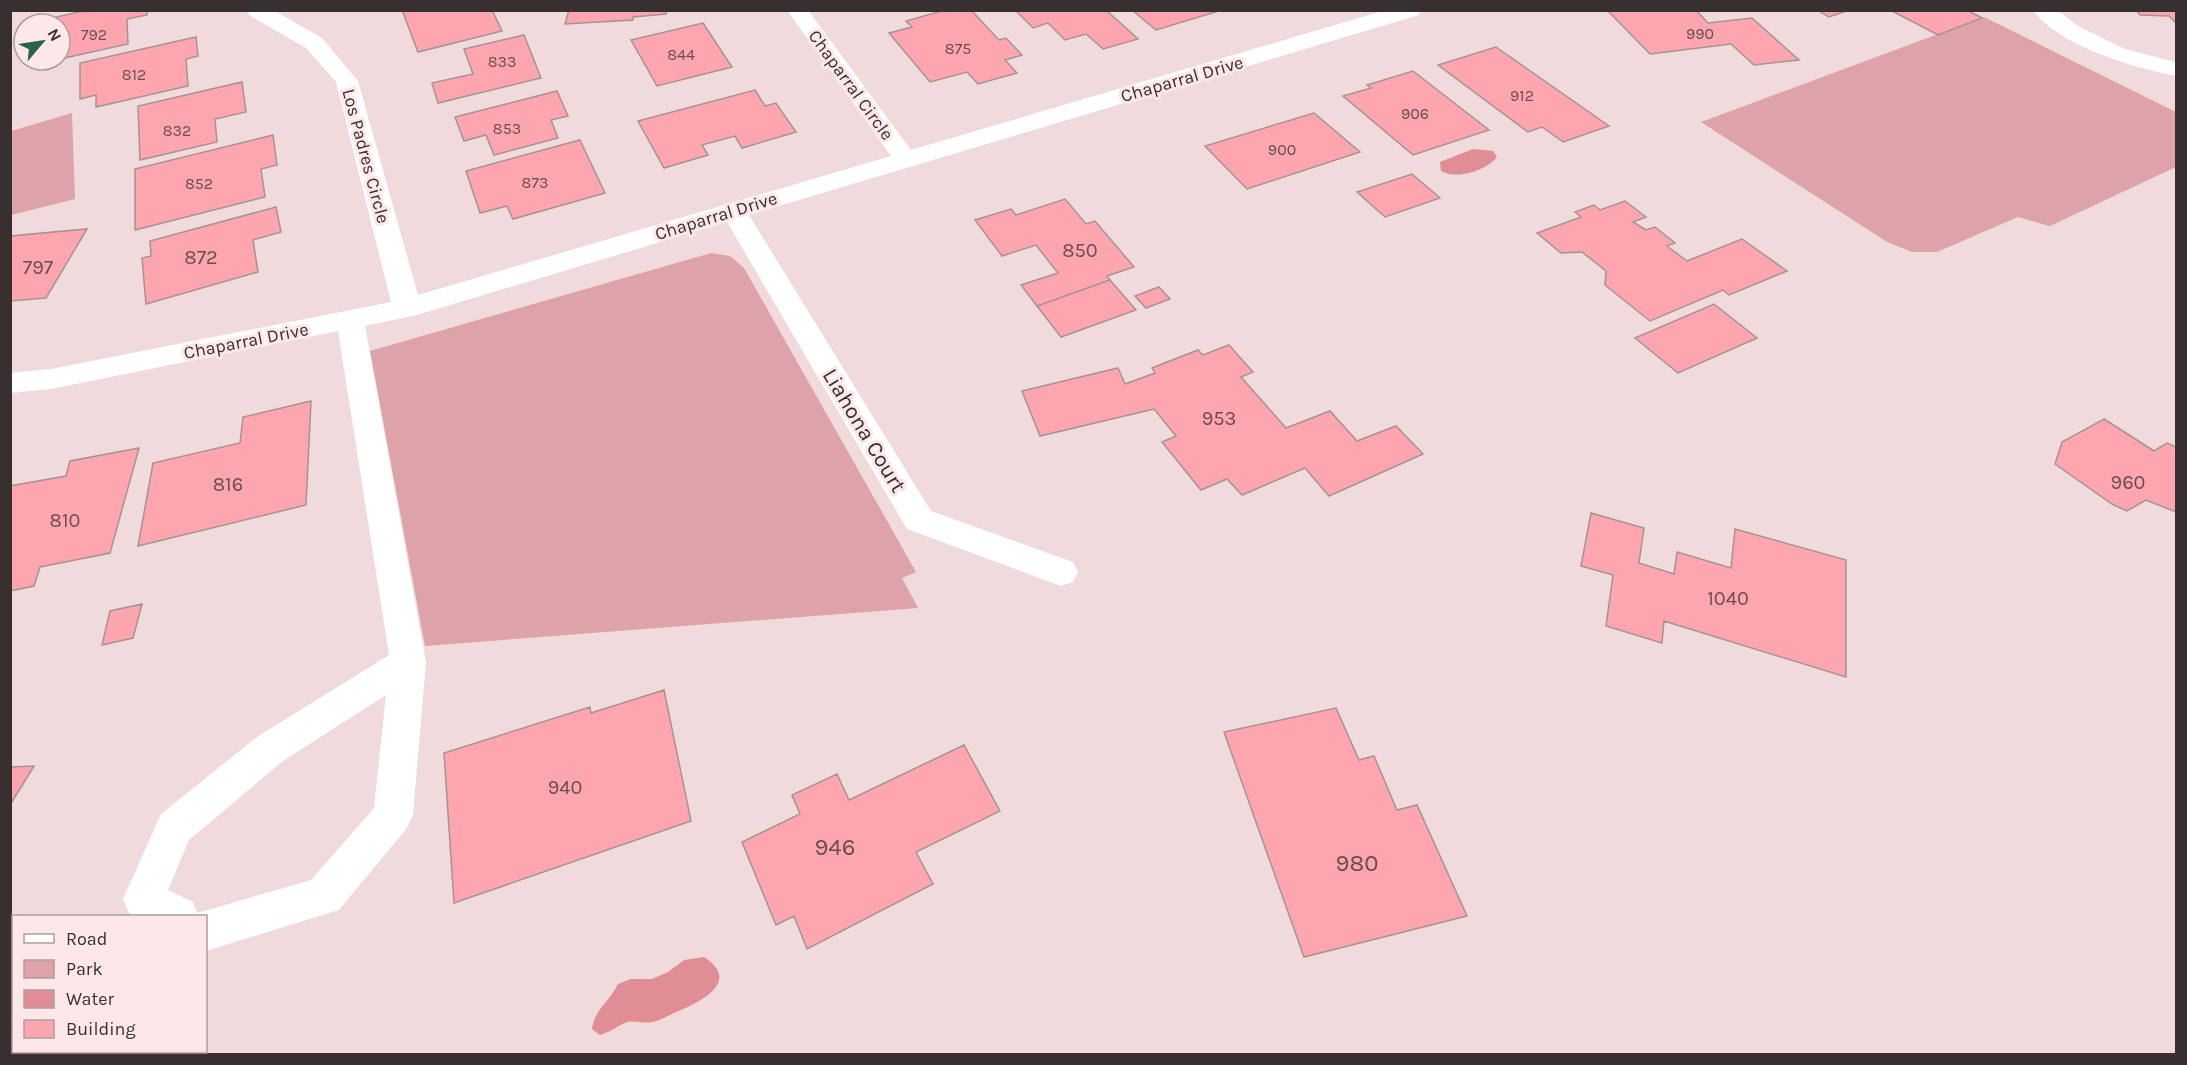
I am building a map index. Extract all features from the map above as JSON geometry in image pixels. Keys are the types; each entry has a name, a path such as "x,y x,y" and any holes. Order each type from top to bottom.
{"street":[{"name":"Los Padres Circle","path":"257,10 314,43 347,81 406,308"},
{"name":"Chaparral Circle","path":"797,10 906,160"},
{"name":"Chaparral Drive","path":"10,383 63,377 406,308 1411,10"},
{"path":"2043,10 2070,31 2117,54 2176,69"},
{"name":"Liahona Court","path":"734,211 919,520 1061,572"},
{"path":"207,930 324,896 393,815 408,662 350,321"},
{"path":"176,915 144,899 176,827 270,749 408,662"}],"green space":[{"path":"1984,17 2176,112 2176,167 2050,226 2018,217 1937,252 1912,252 1887,242 1701,122"},
{"path":"72,113 75,199 11,215 11,131"},
{"path":"711,253 730,256 744,268 916,572 902,578 918,608 425,646 370,351"}],"water":[{"path":"1473,149 1493,151 1497,157 1486,166 1470,173 1455,175 1441,171 1440,162"},
{"path":"704,957 715,967 719,975 718,984 704,998 655,1021 628,1022 600,1035 592,1029 596,1016 618,984 631,979 652,979 668,972 684,960"}],"building":[{"path":"88,10 147,10 147,15 127,19 128,44 72,56 72,14"},
{"path":"402,10 492,10 502,31 418,52"},
{"path":"569,10 667,10 666,14 633,17 633,20 565,24"},
{"path":"945,10 971,10 999,40 1006,38 1022,55 1005,60 1017,73 978,84 967,72 930,82 889,33 912,27 906,21"},
{"path":"1015,10 1106,10 1138,39 1103,49 1086,34 1065,40 1048,23 1033,28"},
{"path":"1132,10 1222,10 1156,30"},
{"path":"1607,10 1696,10 1708,23 1752,18 1799,60 1754,65 1731,44 1650,54"},
{"path":"1817,10 1849,10 1829,17"},
{"path":"1899,10 1967,10 1982,18 1938,35 1894,12"},
{"path":"2136,10 2176,10 2176,23 2169,16 2140,15"},
{"path":"703,23 732,67 657,86 631,40"},
{"path":"524,35 541,78 438,103 432,83 473,74 464,49"},
{"path":"196,37 198,56 186,59 188,86 96,107 96,95 80,99 80,63"},
{"path":"1496,47 1609,126 1563,142 1542,127 1528,132 1438,65"},
{"path":"1413,71 1489,130 1413,155 1343,96 1371,88 1367,85"},
{"path":"242,82 246,112 215,119 217,142 140,160 138,106"},
{"path":"755,90 765,106 776,103 796,132 742,148 735,136 702,145 708,155 664,168 638,121"},
{"path":"557,91 568,116 551,120 558,138 494,155 486,135 464,141 455,117"},
{"path":"1314,113 1360,152 1247,189 1205,146"},
{"path":"273,135 277,165 261,169 265,197 135,230 135,169"},
{"path":"580,140 605,193 513,219 507,206 480,213 466,171"},
{"path":"1412,174 1440,198 1385,217 1357,192"},
{"path":"1065,199 1086,224 1095,221 1134,267 1107,276 1110,280 1037,306 1021,285 1058,273 1036,245 1002,256 975,220 1011,209 1016,215"},
{"path":"1625,201 1646,217 1633,222 1646,230 1655,227 1675,243 1667,246 1687,261 1742,239 1787,271 1729,295 1723,290 1650,321 1605,285 1606,271 1582,252 1561,253 1537,233 1581,217 1575,212 1594,205 1600,210"},
{"path":"276,207 281,232 253,240 258,272 146,304 142,258 151,256 150,241"},
{"path":"87,229 46,298 10,301 10,236"},
{"path":"1110,280 1136,310 1061,337 1037,306"},
{"path":"1159,287 1170,299 1146,308 1135,296"},
{"path":"1714,304 1757,338 1678,373 1635,338"},
{"path":"1229,345 1253,372 1241,377 1286,428 1330,411 1357,441 1396,426 1423,454 1329,496 1305,468 1242,495 1227,479 1201,490 1162,442 1176,436 1154,409 1040,436 1022,391 1118,368 1125,384 1155,373 1152,368 1198,350 1203,355"},
{"path":"311,401 306,505 138,546 153,463 240,443 243,417"},
{"path":"2104,419 2154,451 2167,443 2176,447 2176,512 2146,500 2127,511 2112,504 2055,464 2062,442"},
{"path":"139,448 110,553 40,567 34,586 10,591 10,486 66,476 70,461"},
{"path":"1591,513 1644,528 1639,563 1674,574 1677,552 1731,568 1735,529 1846,560 1846,677 1664,621 1662,643 1606,626 1613,575 1581,566"},
{"path":"142,604 133,638 102,645 110,611"},
{"path":"664,690 691,821 454,903 444,753 590,707 591,713"},
{"path":"1336,708 1359,760 1374,756 1397,810 1417,805 1467,916 1304,957 1224,732"},
{"path":"964,745 1000,811 916,852 933,884 807,949 794,916 776,925 742,842 800,814 792,795 837,774 849,800"},
{"path":"34,766 10,805 10,767"}]}
